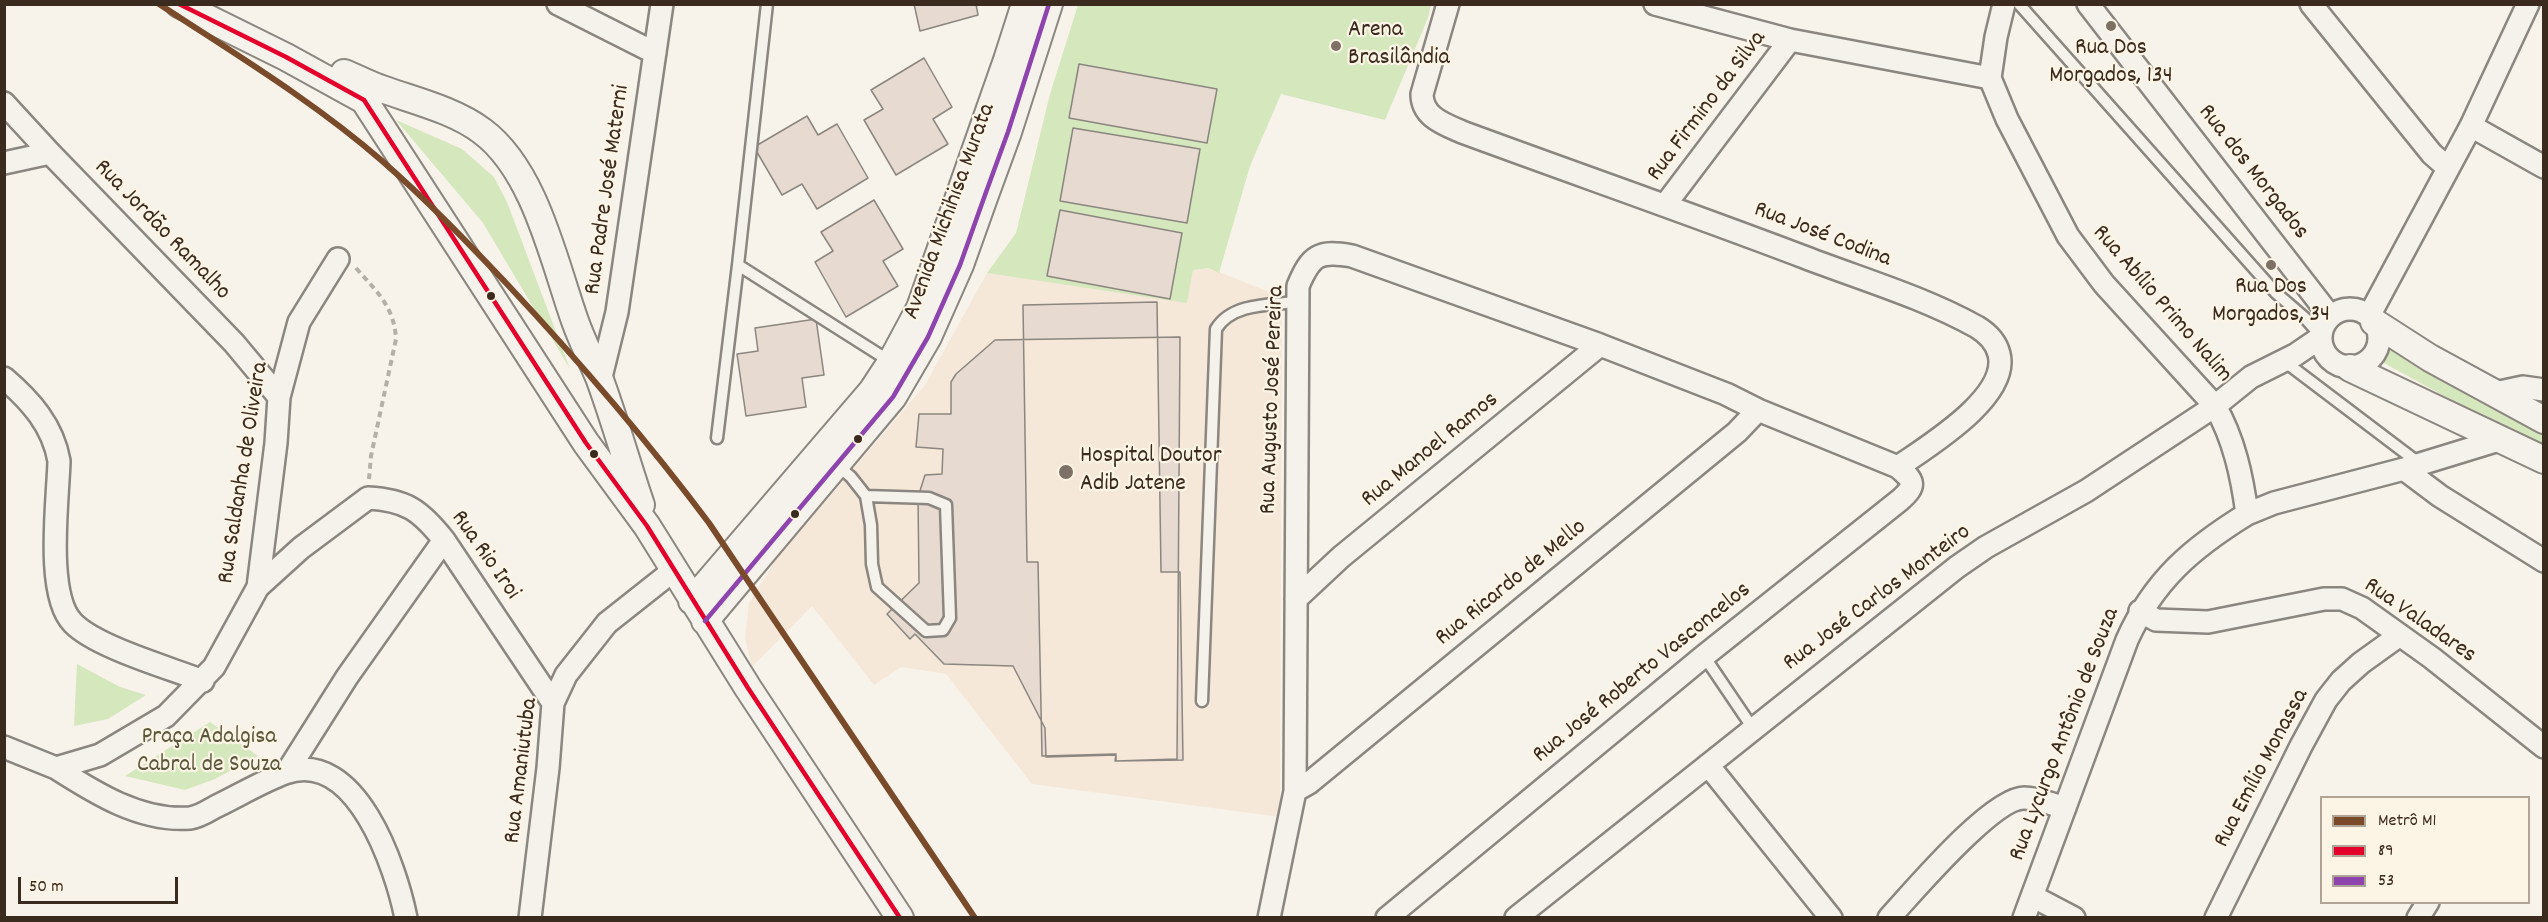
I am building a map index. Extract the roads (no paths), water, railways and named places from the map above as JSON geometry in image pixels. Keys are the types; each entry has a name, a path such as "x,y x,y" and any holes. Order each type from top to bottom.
{"street":[{"path":"179,4 286,57 364,100 586,443 647,526 699,611 900,918"},
{"path":"558,4 655,53"},
{"name":"Rua Padre José Materni","path":"601,384 617,312 662,4"},
{"name":"Avenida Michihisa Murata","path":"699,611 735,552 872,391 891,362 920,308 1004,70 1024,4"},
{"name":"Avenida Michihisa Murata","path":"699,611 836,465 893,397 928,337 960,265 993,174 1048,4"},
{"name":"Rua José Codina","path":"1448,4 1422,94 1422,103 1435,119 1462,132 1914,298 1988,335 1999,353 2001,366 1998,379 1988,393 1958,422 1898,467"},
{"path":"1655,4 1790,40 1990,78 2004,4"},
{"name":"Rua dos Morgados","path":"2088,4 2330,316"},
{"path":"2310,4 2432,154 2448,168"},
{"path":"2366,316 2383,293 2471,126 2528,4"},
{"name":"Rua Firmino da Silva","path":"1665,205 1790,40"},
{"path":"286,57 344,72 380,89 427,104 482,131 505,153 524,183 538,213 580,336 601,384 647,526"},
{"name":"Rua Abílio Primo Nalim","path":"1990,78 2007,119 2068,236 2104,284 2215,406"},
{"name":"Rua Jordão Ramalho","path":"4,103 234,343 279,397"},
{"path":"2471,126 2544,167"},
{"path":"4,164 50,153"},
{"name":"Rua Augusto José Pereira","path":"1269,918 1295,791 1298,286 1309,266 1320,255 1334,253 1352,256 1600,345 1726,394 1758,410 1898,467"},
{"name":"Rua Saldanha de Oliveira","path":"56,768 100,755 133,738 166,716 203,681 214,667 258,587 276,443 279,397 299,322 338,259"},
{"path":"2544,420 2430,358 2366,316 2346,309 2330,316 2324,323 2320,337 2324,353 2339,363 2544,460"},
{"path":"2290,358 2365,363 2376,352 2379,339 2366,316"},
{"name":"Rua José Carlos Monteiro","path":"1516,918 1957,567 1986,547 2086,491 2215,406 2251,377 2290,358 2320,337"},
{"name":"Rua Manoel Ramos","path":"1296,599 1341,557 1600,345"},
{"path":"4,378 40,414 57,446 59,461 55,574 61,604 67,616 79,628 102,642 203,681"},
{"path":"553,393 563,402 580,409 597,400 601,384"},
{"path":"2495,393 2523,387 2544,390"},
{"path":"2215,406 2225,423 2234,449 2247,514"},
{"name":"Rua Ricardo de Mello","path":"1295,791 1309,783 1646,507 1737,432 1758,410"},
{"name":"Rua Lycurgo Antônio de Souza","path":"2024,918 2140,611 2165,580 2196,549 2247,514 2274,503 2502,440"},
{"path":"2412,466 2440,496 2544,561"},
{"name":"Rua José Roberto Vasconcelos","path":"1387,918 1704,656 1909,492 1912,481 1898,467"},
{"name":"Rua Rio Iroi","path":"258,587 301,548 368,498 392,500 409,506 426,518 444,540 553,703"},
{"path":"287,772 347,677 444,540"},
{"path":"670,563 713,565 735,552"},
{"name":"Rua Amaniutuba","path":"530,918 548,768 553,703 566,675 607,623 670,563"},
{"name":"Rua Valadares","path":"2140,611 2156,620 2208,622 2324,599 2342,599 2362,608 2400,635 2544,747"},
{"name":"Rua Emílio Monassa","path":"2216,918 2326,700 2341,681 2361,663 2400,635"},
{"path":"4,747 56,768 108,800 171,818 194,818 287,772 306,771 326,775 356,798 383,844 402,899 406,918"},
{"path":"1708,765 1832,918"},
{"path":"1889,918 1966,836 2009,802 2023,798 2064,808"},
{"path":"2032,896 2074,918"},
{"path":"2418,918 2427,904"}],"lane":[{"path":"717,438 767,4"},
{"path":"2019,4 2276,293 2306,318 2320,337"},
{"path":"738,265 891,362"},
{"path":"1202,701 1216,329 1223,318 1234,311 1297,302"},
{"path":"2290,358 2412,466"},
{"path":"836,465 851,477 866,496 871,525 872,564 877,586 926,631 943,630 950,618 946,505 929,498 866,496"},
{"path":"1704,656 1752,728"}],"metro line":[{"name":"M1","path":"159,4 301,98 355,138 414,190 507,284 560,342 636,431 709,523 975,918"}],"place":[{"name":"Rua Dos Morgados, 134","path":"2111,26"},
{"name":"Arena Brasilândia","path":"1336,46"},
{"name":"Rua Dos Morgados, 34","path":"2271,265"},
{"name":"Hospital Doutor Adib Jatene","path":"1066,472"}],"park label":[{"name":"Praça Adalgisa Cabral de Souza","path":"209,753"}]}
